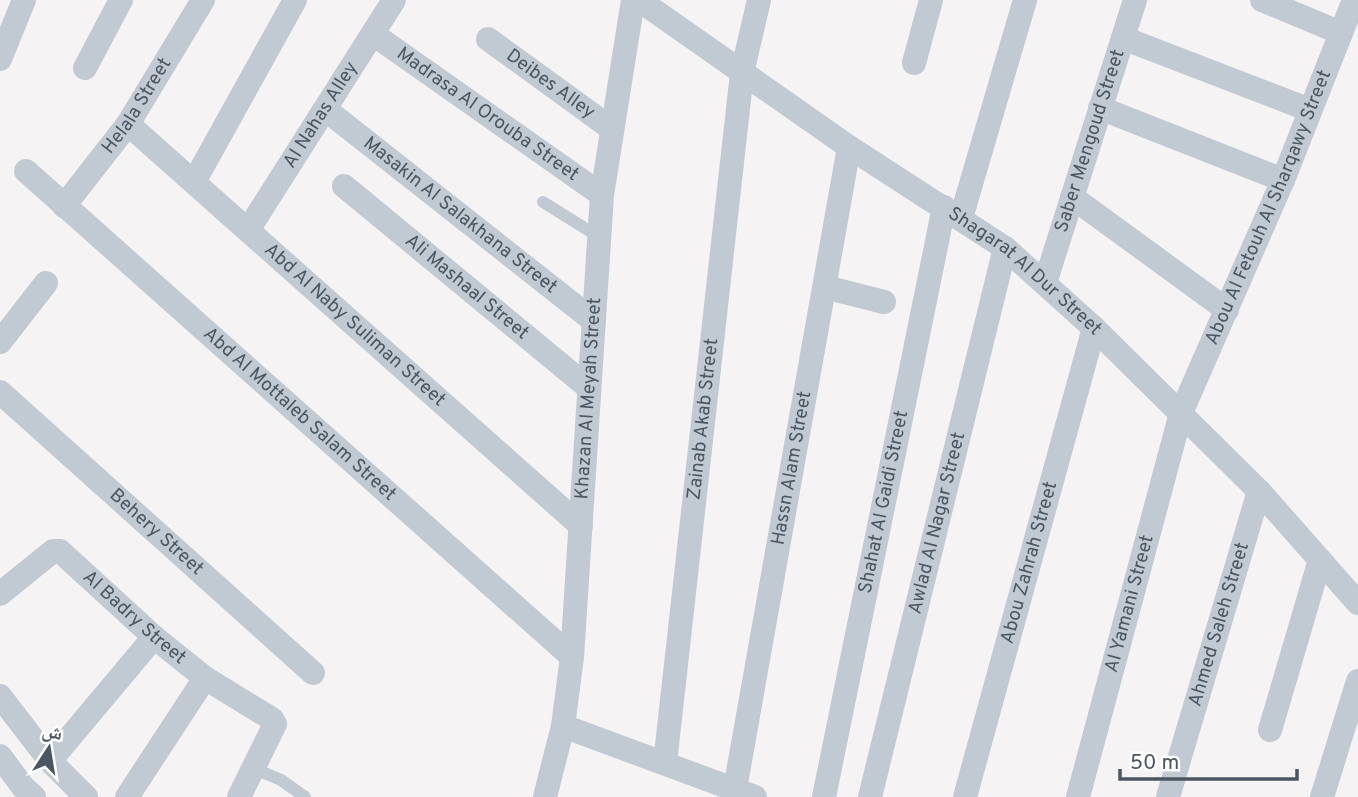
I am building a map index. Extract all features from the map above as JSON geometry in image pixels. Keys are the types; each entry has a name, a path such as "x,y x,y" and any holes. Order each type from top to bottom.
{"street":[{"path":"0,60 24,0"},
{"path":"85,68 121,0"},
{"name":"Helala Street","path":"64,206 128,124 203,0"},
{"path":"194,182 295,0"},
{"name":"Al Nahas Alley","path":"248,230 394,0"},
{"name":"Khazan Al Meyah Street","path":"545,797 563,726 572,657 602,195 634,0"},
{"name":"Shagarat Al Dur Street","path":"639,0 849,146 1005,248 1094,328 1259,491 1358,603"},
{"name":"Zainab Akab Street","path":"665,763 742,73 759,0"},
{"path":"914,63 931,0"},
{"name":"Shahat Al Gaidi Street","path":"824,797 952,212 1025,0"},
{"name":"Saber Mengoud Street","path":"1045,283 1135,0"},
{"path":"1262,0 1341,33"},
{"name":"Abou Al Fetouh Al Sharqawy Street","path":"1181,413 1283,180 1354,0"},
{"name":"Madrasa Al Orouba Street","path":"373,34 602,195"},
{"name":"Deibes Alley","path":"488,38 612,129"},
{"path":"1123,38 1310,110"},
{"path":"1100,108 1283,180"},
{"name":"Masakin Al Salakhana Street","path":"325,109 594,321"},
{"name":"Abd Al Naby Suliman Street","path":"128,124 581,526"},
{"name":"Hassn Alam Street","path":"745,793 849,146"},
{"name":"Abd Al Mottaleb Salam Street","path":"26,171 572,657"},
{"name":"Ali Mashaal Street","path":"344,186 589,388"},
{"path":"1072,197 1227,310"},
{"name":"Awlad Al Nagar Street","path":"870,797 1005,248"},
{"path":"0,342 46,283"},
{"path":"825,288 884,302"},
{"name":"Abou Zahrah Street","path":"965,797 1094,328"},
{"name":"Behery Street","path":"0,392 313,673"},
{"name":"Al Yamani Street","path":"1079,797 1181,413"},
{"name":"Ahmed Saleh Street","path":"1168,797 1259,491"},
{"name":"Al Badry Street","path":"0,594 53,551 60,551 154,637 205,678 275,721 253,768"},
{"path":"1270,730 1320,560"},
{"path":"50,761 154,637"},
{"path":"127,797 205,678"},
{"path":"1322,797 1358,681"},
{"path":"0,696 50,761 86,797"},
{"path":"563,726 745,793"},
{"path":"0,756 34,797"},
{"path":"239,797 253,768"}],"lane":[{"path":"543,202 599,237"},
{"path":"253,768 281,780 305,797"}]}
